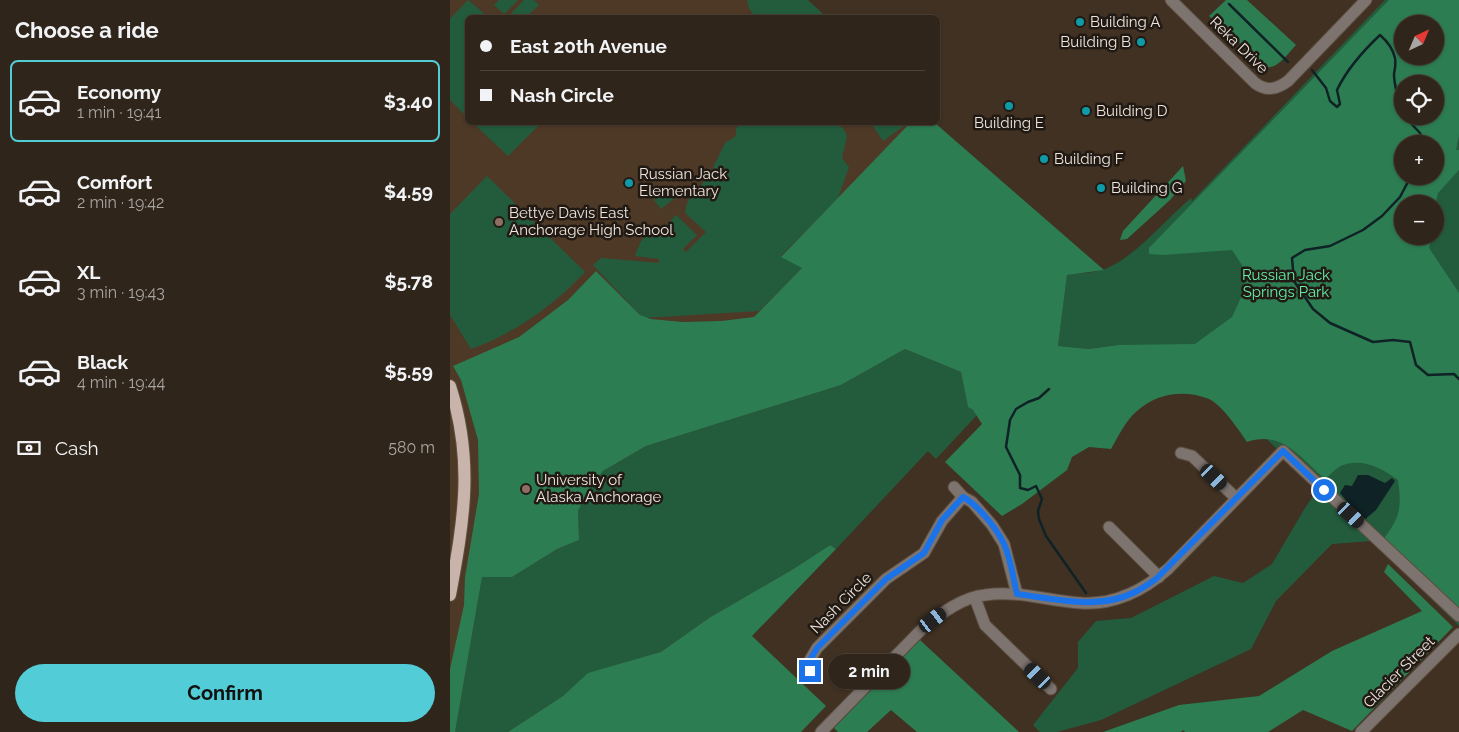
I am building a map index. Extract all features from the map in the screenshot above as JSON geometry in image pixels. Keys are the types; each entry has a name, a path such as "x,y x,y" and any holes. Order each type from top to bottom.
{"main road":[{"path":"450,386 464,443 465,471 463,524 450,595"}],"street":[{"name":"Reka Drive","path":"1171,0 1249,77 1267,89 1275,89 1288,81 1366,0"},
{"path":"821,732 925,626 941,613 984,594 1017,594 1082,603 1116,599 1136,592 1159,577 1283,451 1459,616"},
{"path":"1181,453 1192,456 1236,498"},
{"path":"954,487 963,497 972,502 992,525 1004,544 1017,594"},
{"name":"Nash Circle","path":"810,671 810,660 817,648 886,579 924,553 942,520 963,497"},
{"path":"1108,527 1159,577"},
{"path":"975,598 985,625 1051,689"},
{"name":"Glacier Street","path":"1360,732 1459,634"}],"shaded area":[{"path":"450,0 800,0 817,15 465,15 465,125 909,125 829,208 803,267 754,317 721,321 683,322 651,319 640,315 596,271 568,300 519,337 469,360 753,636 660,732 450,732"}],"green space":[{"path":"468,0 486,15 465,15 465,115 450,100 450,19"},
{"path":"499,0 518,0 504,14 494,5"},
{"path":"524,0 534,0 539,5 528,15 510,15"},
{"path":"747,0 808,0 824,15 754,15"},
{"path":"1226,0 1247,0 1296,45 1279,63 1275,66 1267,67 1209,16"},
{"name":"Russian Jack Springs Park","path":"1385,0 1459,0 1459,626 1372,541 1332,544 1276,601 1251,649 1101,720 1057,732 1040,732 1033,725 1078,668 1078,642 1096,621 1131,618 1214,576 1243,583 1272,564 1318,489 1170,345 1118,345 1089,349 1058,346 1067,275 1101,270 1116,264 1138,247 1191,198 1192,201"},
{"path":"1389,0 1459,0 1459,135 1456,150 1459,150 1459,170 1438,195 1394,195 1394,245 1430,245 1429,248 1459,293 1459,612 1383,540 1393,525 1398,512 1400,498 1398,480 1372,465 1358,463 1341,466 1325,479 1299,455 1281,443 1260,439 1247,442 1230,418 1214,402 1200,396 1171,394 1153,400 1129,419 1111,449 1089,447 1072,457 1067,470 1022,504 1002,516 945,462 982,424 973,410 968,407 961,372 905,349 841,385 646,446 603,471 589,490 578,511 579,540 557,549 512,577 482,577 455,732 450,732 450,669 464,605 465,577 479,494 478,440 461,380 453,366 519,337 568,300 596,271 640,315 651,319 683,322 721,321 754,317 802,268 781,257 908,125 937,125 1104,270 1067,275 1058,346 1089,349 1118,345 1195,344 1232,317 1245,289 1242,265 1232,250 1163,255 1149,254 1149,248"},
{"path":"475,125 539,125 508,156"},
{"path":"740,125 837,125 843,128 847,136 842,158 849,167 838,198 781,256 803,267 759,311 643,318 593,265 601,258 659,263 659,259 635,256 641,242 649,231 657,225 662,229 676,215 697,235 683,249 686,252 706,232 685,213 687,203 693,192 699,188 711,172 725,143 736,136 736,128"},
{"path":"872,125 905,125 883,141"},
{"path":"1183,166 1186,181 1170,200 1127,239 1120,240 1123,231"},
{"path":"487,176 585,272 560,296 518,327 471,349 450,315 450,214"},
{"path":"668,188 676,197 661,209 654,200"},
{"path":"905,349 961,372 968,407 977,415 936,459 928,451 836,549 830,545 795,568 709,618 661,652 588,674 563,696 508,732 455,732 482,577 512,577 557,549 579,540 578,511 589,490 603,471 646,446 841,385"},
{"path":"830,545 836,549 752,636 826,706 801,732 508,732 563,696 588,673 661,652 709,618 795,568"},
{"path":"1388,564 1453,627 1352,731 1303,710 1268,732 1185,732 1183,730 1181,732 1103,732 1179,705 1259,696 1332,651 1422,611 1384,572"},
{"path":"920,640 1019,732 917,732 891,710 867,732 838,732 834,728"}],"water":[{"path":"1358,475 1368,475 1385,483 1392,478 1395,481 1376,510 1363,521 1340,493 1345,485 1352,486"}],"waterway":[{"path":"1229,4 1288,62"},
{"path":"1312,70 1326,88 1330,101 1337,107 1340,104 1337,90 1341,82 1356,61 1380,35 1389,45 1394,55 1394,75"},
{"path":"1412,125 1421,135"},
{"path":"1406,185 1400,197 1382,216 1363,230 1330,246 1305,250 1292,258 1294,281 1313,309 1330,323 1373,342 1393,340 1410,342 1416,365 1428,375 1454,374 1459,379"},
{"path":"1049,389 1039,398 1016,409 1010,420 1006,447 1020,475 1020,488 1028,490 1036,486 1042,499 1038,511 1046,536 1086,593"}],"place":[{"name":"Building A","path":"1080,22"},
{"name":"Building B","path":"1141,42"},
{"name":"Building E","path":"1009,106"},
{"name":"Building D","path":"1086,111"},
{"name":"Building F","path":"1044,159"},
{"name":"Russian Jack Elementary","path":"629,183"},
{"name":"Building G","path":"1101,188"},
{"name":"Bettye Davis East Anchorage High School","path":"499,222"},
{"name":"University of Alaska Anchorage","path":"526,489"}],"route":[{"path":"810,671 810,660 817,648 886,579 924,553 942,520 963,497 972,502 992,525 1004,544 1017,594 1082,603 1116,599 1136,592 1156,579 1283,451 1324,490"}]}
